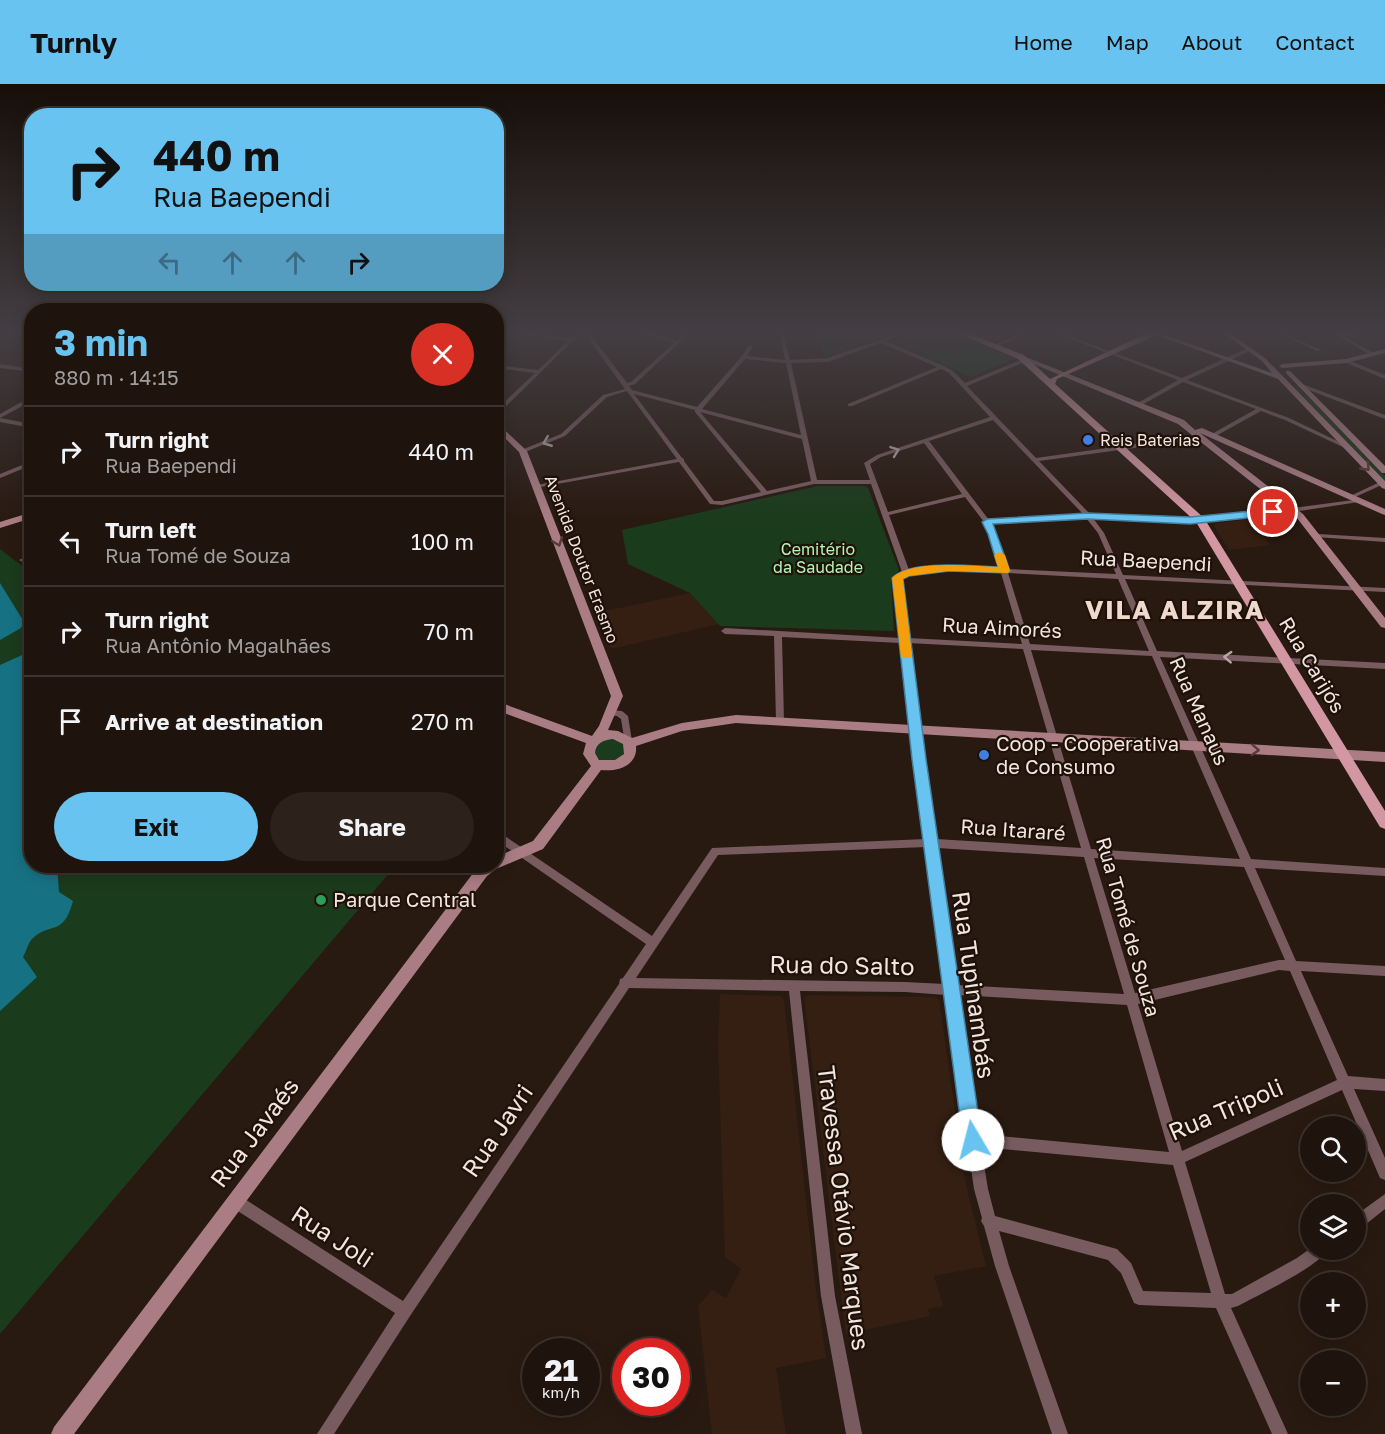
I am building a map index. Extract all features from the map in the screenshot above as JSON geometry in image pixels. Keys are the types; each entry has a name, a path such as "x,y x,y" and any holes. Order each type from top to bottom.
{"main road":[{"name":"Rua Carijós","path":"1069,393 1120,448 1200,520 1240,582 1385,824"}],"street":[{"path":"504,406 518,393"},
{"path":"523,452 561,436 605,396 615,393"},
{"path":"632,393 713,500 746,498 814,482 872,482"},
{"path":"644,393 804,438"},
{"path":"712,393 697,412 765,493"},
{"path":"794,393 814,482"},
{"path":"850,405 879,393"},
{"name":"Rua Manaus","path":"972,393 1088,516 1101,533 1385,1173"},
{"path":"1100,393 1181,422 1212,441 1293,510 1318,536 1385,625"},
{"path":"1138,405 1159,393"},
{"path":"1217,393 1347,447"},
{"path":"987,522 1088,516 1200,520 1293,510 1355,498 1384,484 1297,393"},
{"path":"1308,393 1385,471"},
{"path":"1321,393 1385,417"},
{"path":"0,418 24,403"},
{"path":"1212,441 1260,409"},
{"path":"906,573 886,514 872,482 867,465 869,461 995,417"},
{"path":"0,418 24,424"},
{"path":"1181,422 1200,437 1385,512"},
{"name":"Avenida Doutor Erasmo","path":"504,432 523,452 617,699 595,740"},
{"path":"1035,460 1200,437"},
{"name":"Rua Tomé de Souza","path":"924,440 987,522 993,534 1220,1301 1280,1434"},
{"path":"537,487 682,460"},
{"path":"1375,461 1385,464"},
{"path":"0,476 24,466"},
{"path":"886,514 965,495"},
{"path":"0,526 24,518"},
{"path":"1318,536 1385,540"},
{"name":"Rua Baependi","path":"906,573 949,568 1385,590"},
{"name":"Rua Tupinambás","path":"906,573 896,581 930,843 973,1140 988,1221 1060,1434"},
{"name":"Rua Aimorés","path":"725,631 1385,666"},
{"path":"778,633 780,722"},
{"path":"504,708 595,740 614,735 629,742 723,720 1385,757"},
{"path":"595,740 589,754 598,765 612,767 625,761 632,752 625,718 619,713 610,713"},
{"path":"504,860 538,845 598,765"},
{"path":"504,839 652,942"},
{"name":"Rua Itararé","path":"711,854 721,849 930,843 1385,872"},
{"name":"Rua Javri","path":"325,1434 711,854"},
{"name":"Rua Javaés","path":"61,1434 481,873"},
{"name":"Rua do Salto","path":"624,982 951,989 1130,1000 1279,965 1385,971"},
{"name":"Travessa Otávio Marques","path":"794,986 828,1296 854,1434"},
{"name":"Rua Tripoli","path":"973,1140 1178,1159 1346,1082 1385,1085"},
{"name":"Rua Joli","path":"236,1201 405,1311"},
{"path":"1366,1215 1385,1201"},
{"path":"988,1221 1112,1254 1126,1268 1139,1298 1233,1300 1306,1260"}],"shaded area":[{"path":"1253,519 1270,545 1229,550 1214,526 1216,523"},
{"path":"690,593 719,624 611,649 596,613"},
{"path":"720,994 781,996 784,1000 815,1281 826,1358 776,1368 786,1434 712,1434 698,1306 712,1290 726,1298 741,1269 725,1257 718,1043"},
{"path":"808,995 935,997 939,1000 965,1180 986,1266 934,1276 943,1306 928,1309 930,1316 846,1334 804,998"}],"green space":[{"path":"1301,393 1304,393 1385,476 1385,481"},
{"name":"Cemitério da Saudade","path":"818,486 864,486 868,488 899,570 891,580 894,631 720,626 690,593 628,564 622,530"},
{"name":"Parque Central","path":"0,549 24,568 24,873 389,873 0,1334"},
{"path":"614,739 622,742 626,749 622,756 616,760 600,760 595,754 596,745 604,740"}],"water":[{"path":"0,583 24,622 21,628 0,640"},
{"path":"24,654 24,873 58,873 59,892 73,901 69,913 60,925 39,934 31,941 23,957 37,977 0,1011 0,665"}],"slow traffic":[{"path":"906,655 897,578 906,573 949,568 1004,571 1000,555"}],"place":[{"name":"Reis Baterias","path":"1088,440"},
{"name":"Coop - Cooperativa de Consumo","path":"984,755"},
{"name":"Parque Central","path":"321,900"}],"district":[{"name":"VILA ALZIRA","path":"1175,610"}],"route":[{"path":"973,1140 919,759 897,578 906,573 949,568 1004,571 987,522 1088,516 1190,520 1273,512"}]}
